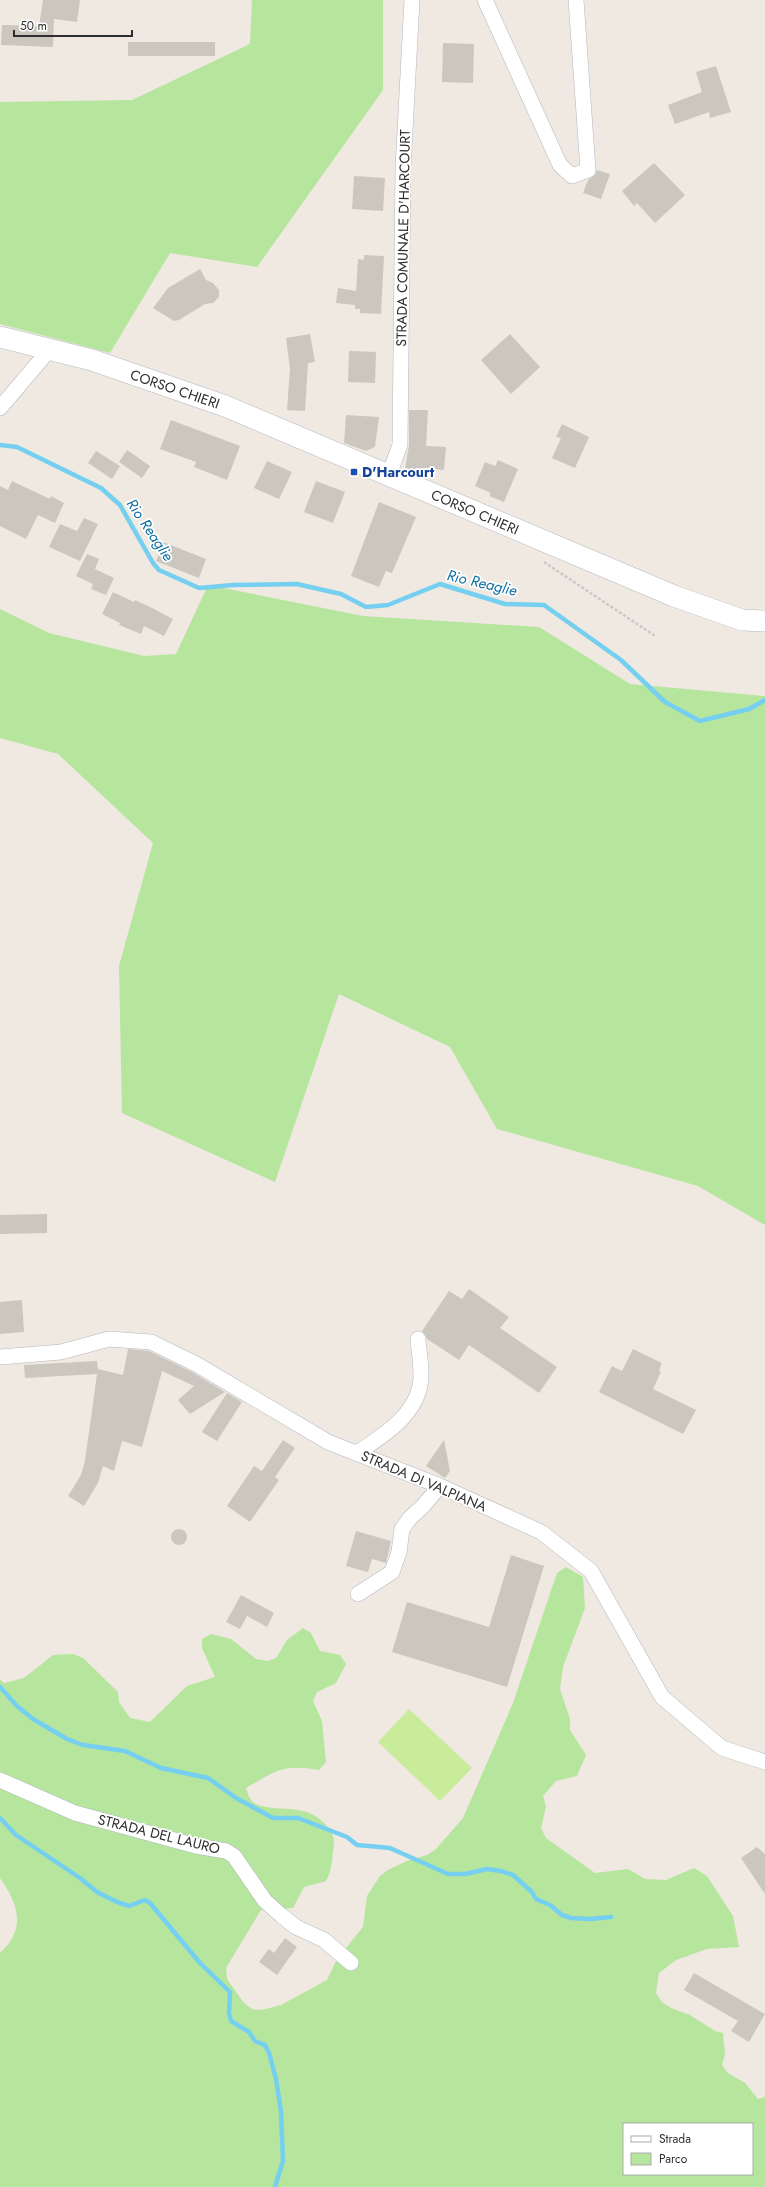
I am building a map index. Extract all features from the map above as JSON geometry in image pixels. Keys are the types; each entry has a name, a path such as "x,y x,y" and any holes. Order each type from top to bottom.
{"main road":[{"name":"CORSO CHIERI","path":"0,337 92,360 225,406 674,596 742,620 765,621"}],"street":[{"name":"STRADA COMUNALE D'HARCOURT","path":"389,475 400,445 403,168 412,0"},
{"path":"485,0 560,165 572,176 588,170 576,0"},
{"path":"0,408 50,349"},
{"name":"STRADA DI VALPIANA","path":"0,1357 61,1352 109,1339 151,1342 196,1364 328,1442 440,1486 541,1532 591,1571 662,1697 722,1748 765,1762"},
{"path":"358,1453 388,1432 408,1412 420,1386 418,1339"},
{"path":"358,1594 392,1572 399,1552 402,1529 410,1518 423,1506 440,1486"},
{"name":"STRADA DEL LAURO","path":"0,1780 75,1812 196,1846 226,1851 234,1856 265,1901 296,1927 324,1940 352,1963"}],"path":[{"path":"539,559 655,636"}],"green space":[{"path":"252,0 383,0 383,90 257,267 170,253 110,353 0,324 0,102 132,100 250,44"},
{"path":"208,585 363,616 539,627 630,684 765,696 765,1225 698,1186 497,1129 450,1047 339,994 275,1182 122,1113 119,966 153,843 58,754 0,738 0,609 49,633 144,656 176,654"},
{"path":"566,1567 583,1577 585,1608 563,1667 560,1689 570,1719 570,1730 586,1755 577,1776 556,1781 543,1796 546,1807 541,1828 546,1838 595,1873 628,1869 645,1879 666,1880 694,1868 707,1876 733,1916 739,1947 707,1949 676,1960 659,1973 656,1993 662,2002 671,2008 690,2015 715,2031 723,2033 725,2054 722,2065 728,2073 745,2083 758,2099 765,2097 765,2187 0,2187 0,1953 14,1934 17,1925 17,1916 11,1897 0,1878 0,1679 4,1683 24,1678 53,1655 73,1654 83,1658 118,1692 119,1702 130,1718 150,1722 187,1686 215,1677 202,1648 202,1639 211,1634 231,1639 256,1659 267,1661 276,1658 287,1640 303,1628 311,1633 320,1651 340,1655 346,1664 336,1683 317,1692 313,1701 322,1721 326,1762 319,1770 307,1768 288,1768 281,1770 246,1788 251,1800 255,1804 267,1807 303,1811 311,1814 327,1826 333,1835 334,1841 331,1867 326,1881 304,1887 293,1908 261,1910 226,1968 227,1979 244,2003 252,2009 262,2010 281,2005 327,1980 337,1959 363,1927 367,1896 380,1876 388,1870 407,1861 427,1855 436,1849 463,1818 513,1703 557,1573"},
{"path":"409,1709 472,1768 440,1801 378,1742"}],"building":[{"path":"43,0 80,0 77,22 54,19 53,47 1,45 2,25 39,26"},
{"path":"128,42 215,42 215,56 128,56"},
{"path":"443,43 474,44 473,83 442,82"},
{"path":"716,66 731,112 710,118 709,112 675,124 668,105 702,92 696,72"},
{"path":"654,163 685,195 655,223 637,203 634,206 622,191"},
{"path":"597,170 610,174 601,199 583,193 588,180 595,175"},
{"path":"354,176 385,178 383,211 352,209"},
{"path":"364,255 384,256 381,314 360,313 360,309 355,309 355,305 336,303 338,288 356,291 358,259 364,260"},
{"path":"200,269 206,280 213,283 219,290 219,297 213,303 205,304 179,320 174,321 153,308 168,288"},
{"path":"310,334 315,362 308,363 305,411 287,410 290,369 286,338"},
{"path":"510,334 540,367 511,394 481,360"},
{"path":"349,351 376,352 375,383 348,382"},
{"path":"409,410 428,410 426,446 446,447 444,470 424,468 423,477 405,469 409,445"},
{"path":"346,415 379,417 375,447 366,451 344,443"},
{"path":"171,420 240,446 227,480 194,467 196,462 160,449"},
{"path":"562,424 589,437 575,468 552,458 561,438 556,437"},
{"path":"127,450 150,466 142,478 119,462"},
{"path":"96,451 120,466 112,479 88,463"},
{"path":"498,460 518,469 504,502 489,496 491,493 475,486 485,462 495,466"},
{"path":"267,461 292,472 279,499 254,488"},
{"path":"12,481 50,499 51,496 64,503 55,523 38,515 26,539 0,526 0,486 8,490"},
{"path":"316,481 345,492 333,523 304,512"},
{"path":"379,502 416,517 392,573 386,571 379,587 351,576"},
{"path":"84,518 98,524 80,561 49,547 60,524 77,531"},
{"path":"163,542 206,559 199,578 156,561"},
{"path":"87,554 99,559 95,569 114,578 106,595 91,589 93,584 76,576"},
{"path":"113,592 134,602 135,600 173,619 164,636 144,626 141,634 119,625 120,623 102,614"},
{"path":"47,1214 47,1233 0,1234 0,1215"},
{"path":"469,1289 509,1317 500,1328 557,1367 539,1393 469,1345 459,1360 427,1339 422,1331 449,1291 462,1299"},
{"path":"22,1300 24,1332 0,1334 0,1302"},
{"path":"128,1349 149,1351 192,1372 225,1392 190,1414 178,1400 194,1386 162,1371 142,1447 122,1441 114,1471 103,1466 98,1483 84,1506 68,1496 81,1475 85,1461 97,1374 25,1378 24,1365 97,1361 98,1370 123,1375"},
{"path":"633,1349 662,1363 659,1370 661,1372 653,1389 696,1410 683,1434 599,1392 612,1366 622,1371"},
{"path":"227,1393 242,1402 217,1441 202,1432"},
{"path":"283,1440 295,1448 275,1477 279,1480 250,1522 227,1506 254,1466 262,1471"},
{"path":"444,1440 450,1471 445,1478 426,1466"},
{"path":"176,1529 182,1529 187,1534 185,1543 182,1545 176,1545 171,1540 171,1534"},
{"path":"356,1531 391,1541 386,1563 372,1559 368,1572 346,1566"},
{"path":"511,1555 544,1566 507,1687 392,1652 407,1602 489,1627"},
{"path":"241,1595 274,1613 267,1627 247,1616 240,1629 226,1622"},
{"path":"757,1847 765,1854 765,1894 741,1858"},
{"path":"285,1938 297,1947 277,1975 259,1962 269,1949 274,1953"},
{"path":"694,1973 765,2014 749,2042 731,2031 738,2021 684,1990"}],"waterway":[{"name":"Rio Reaglie","path":"0,445 17,447 101,488 120,505 153,563 159,570 199,588 233,585 297,584 341,594 366,607 388,605 440,584 505,604 544,605 621,660 665,702 700,721 749,709 765,700"},
{"path":"0,1687 17,1706 33,1719 67,1739 83,1745 125,1751 161,1768 208,1778 236,1798 273,1818 298,1818 347,1837 357,1845 390,1848 448,1874 465,1874 487,1869 501,1871 513,1875 532,1892 536,1899 550,1905 562,1915 571,1918 590,1919 611,1917"},
{"path":"0,1818 16,1835 80,1878 97,1892 129,1906 145,1900 150,1903 200,1963 230,1992 229,2013 231,2021 249,2032 255,2041 265,2045 269,2053 276,2079 281,2111 283,2161 275,2187"}],"place":[{"name":"D'Harcourt","path":"354,472"}]}
